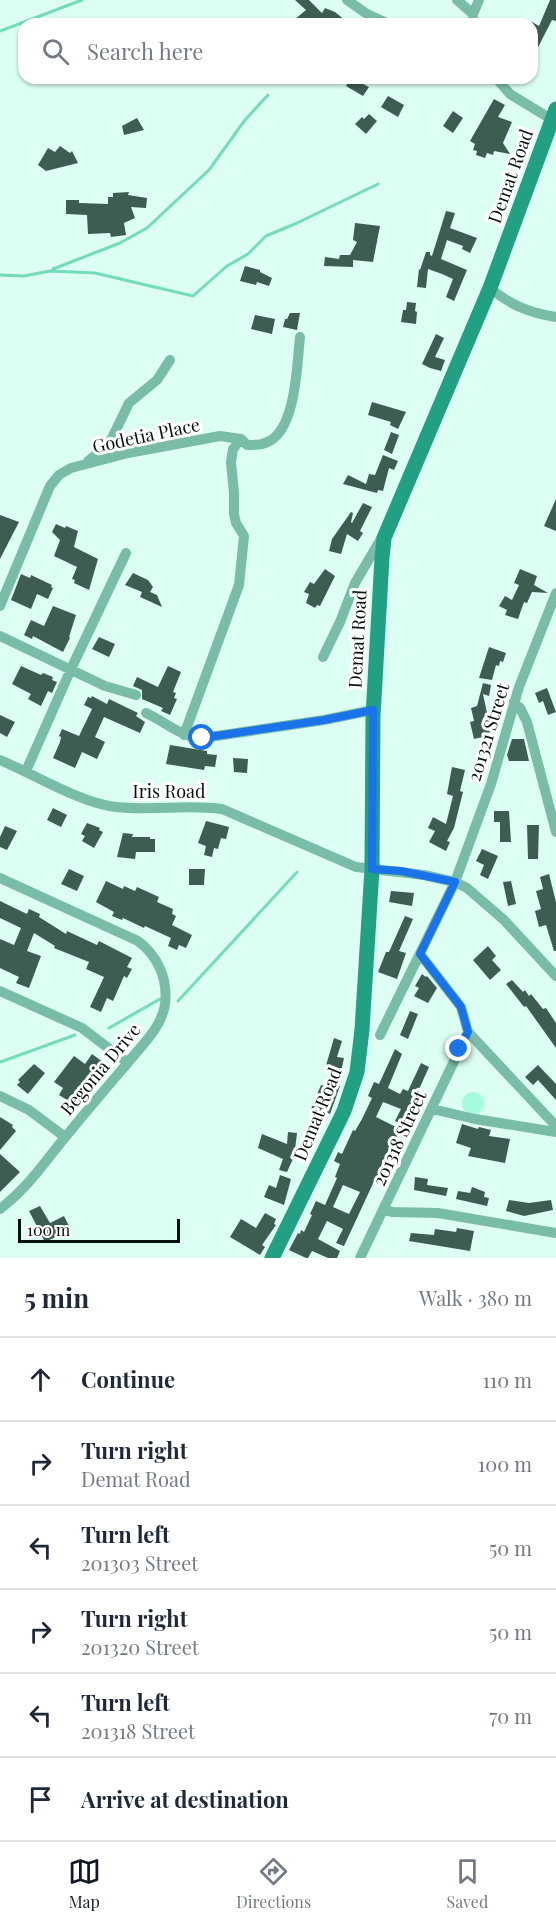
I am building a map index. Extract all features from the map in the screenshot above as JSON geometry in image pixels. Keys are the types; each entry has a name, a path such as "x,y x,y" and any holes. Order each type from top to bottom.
{"street":[{"path":"347,0 376,18"},
{"path":"456,0 471,18"},
{"path":"472,18 479,0"},
{"path":"501,84 510,94 554,114"},
{"name":"Demat Road","path":"272,1258 344,1111 357,1072 362,1030 372,869 373,710 382,558 388,526 490,288 554,114"},
{"path":"490,288 514,305 532,313 556,317"},
{"name":"Godetia Place","path":"0,606 50,486 71,468 128,453 220,436 241,439 247,446 262,444 276,437 286,420 291,405 300,337"},
{"path":"83,465 105,447 114,436 129,403 157,380 171,360"},
{"path":"184,735 239,585 244,536 236,524 234,514 231,462 233,449 241,439"},
{"path":"323,657 355,583 388,526"},
{"path":"26,771 126,553"},
{"name":"201321 Street","path":"380,1035 455,882 491,784 514,702 532,650 556,593"},
{"path":"0,636 105,686 136,695"},
{"path":"514,702 520,708 526,722 556,832"},
{"path":"146,713 160,719 184,735 202,738 331,719 373,710"},
{"name":"Iris Road","path":"0,760 107,806 222,809 343,863 356,867 401,871 455,882"},
{"name":"Begonia Drive","path":"0,878 135,939 145,946 156,960 164,978 164,1009 151,1035 64,1137 29,1183 0,1209"},
{"path":"455,882 467,888 504,920 556,976"},
{"path":"420,954 461,1007 468,1032 556,1126"},
{"path":"0,991 82,1028 128,1062"},
{"name":"201318 Street","path":"360,1258 468,1032"},
{"path":"0,1096 28,1110 64,1137"},
{"path":"432,1109 475,1119 556,1132"},
{"path":"384,1209 398,1212 438,1213 556,1233"}],"green space":[{"path":"473,1092 481,1095 484,1103 481,1111 473,1114 465,1111 462,1103 465,1095"}],"building":[{"path":"295,0 309,0 322,13 325,8 342,18 296,18 306,10"},
{"path":"550,0 556,0 556,21 552,20 538,47 539,26"},
{"path":"347,84 363,84 369,87 363,96 346,86"},
{"path":"388,96 404,105 398,117 381,107"},
{"path":"494,99 505,105 498,117 512,122 503,143 510,154 494,151 493,155 487,153 485,158 476,155 477,151 473,150 475,144 470,141"},
{"path":"453,111 463,118 453,133 443,126"},
{"path":"369,114 377,121 366,134 355,124"},
{"path":"137,118 144,130 124,135 122,126"},
{"path":"60,146 70,153 72,151 78,163 46,171 38,165 48,148 55,152"},
{"path":"129,192 128,195 147,198 146,208 131,207 135,218 124,223 126,235 111,237 110,233 88,234 87,215 66,214 66,200 108,204 108,197 113,197 113,193"},
{"path":"446,211 455,213 450,228 477,238 470,253 462,249 463,246 447,240 441,259 467,270 454,301 446,297 453,279 442,274 428,269 426,288 417,287 419,269 426,252 430,252 432,256"},
{"path":"355,223 380,226 373,262 353,260 353,267 324,266 325,257 339,259 340,255 350,255 357,242 353,240"},
{"path":"245,266 260,270 272,278 269,286 257,282 256,285 240,281"},
{"path":"407,302 416,303 416,324 401,322"},
{"path":"290,313 300,313 297,330 283,327"},
{"path":"255,315 275,319 272,334 251,329"},
{"path":"436,334 444,338 435,357 445,360 441,371 422,364"},
{"path":"372,402 406,412 398,429 390,425 391,422 368,415"},
{"path":"391,432 399,435 392,454 384,450"},
{"path":"383,455 398,461 394,470 389,468 383,491 378,490 377,493 343,484 348,475 366,484 369,474 375,475"},
{"path":"556,499 556,531 544,526"},
{"path":"363,503 372,507 360,531 363,533 358,541 347,534 341,554 329,551 332,539 351,512 353,513 352,523"},
{"path":"0,515 19,522 0,559"},
{"path":"56,524 78,531 74,547 98,559 89,590 74,583 75,580 72,579 77,567 54,556 60,540 52,532"},
{"path":"325,569 335,576 320,606 317,605 315,608 306,603 309,594 304,592 310,582 314,584"},
{"path":"520,569 537,576 534,585 548,593 532,592 527,603 524,602 518,619 505,615 507,610 499,606 505,596 512,600 519,585 514,583"},
{"path":"133,573 148,580 153,587 150,592 157,595 162,607 140,597 142,592 125,585"},
{"path":"21,574 30,578 31,575 52,585 48,599 37,594 31,609 11,600"},
{"path":"53,606 76,615 70,638 63,652 33,636 32,639 24,635 31,620 44,626"},
{"path":"99,637 115,644 109,657 92,649"},
{"path":"489,647 506,653 503,662 500,661 499,666 496,665 492,680 479,678"},
{"path":"21,666 41,675 43,673 53,677 52,680 57,682 52,693 48,691 41,706 28,699 31,694 12,684"},
{"path":"168,666 181,672 173,692 176,693 174,698 177,699 170,715 161,711 163,708 142,699 142,690 133,686 137,677 158,687"},
{"path":"483,683 491,685 489,696 483,694 491,732 486,733 487,736 474,739 470,722 474,721 471,708 477,706"},
{"path":"547,688 556,712 548,715 543,701 539,703 535,693"},
{"path":"92,696 107,704 109,699 138,713 136,716 145,722 140,733 104,717 95,737 105,742 97,759 82,752 75,768 53,758 60,742 61,737 59,736 62,729 79,736 92,709 84,705 88,697"},
{"path":"0,715 15,722 7,737 0,733"},
{"path":"512,739 524,739 529,761 509,761 507,755"},
{"path":"170,745 207,751 207,754 217,755 215,767 205,766 204,770 166,764"},
{"path":"233,758 248,759 247,773 234,772"},
{"path":"452,767 465,770 460,791 463,792 454,828 447,841 450,842 446,851 429,842 435,831 428,828 433,817 446,824 453,796 447,794"},
{"path":"53,808 67,815 61,827 47,820"},
{"path":"494,811 509,811 511,842 500,842 500,822 494,822"},
{"path":"206,821 229,827 226,839 221,838 218,849 214,848 212,857 204,855 206,846 198,843"},
{"path":"87,823 100,828 99,830 103,832 94,848 82,841 85,836 81,834"},
{"path":"527,825 539,825 538,859 528,859"},
{"path":"5,826 17,831 7,850 0,847 0,837"},
{"path":"123,833 133,834 132,837 155,839 155,852 136,852 135,859 117,857"},
{"path":"482,849 498,856 488,879 480,875 484,865 476,861"},
{"path":"69,869 84,876 77,891 61,884"},
{"path":"189,869 205,869 204,885 189,885"},
{"path":"549,874 556,902 556,951 554,951 546,925 539,927 535,911 541,909 536,891 543,889 540,877"},
{"path":"106,881 123,889 124,886 135,891 137,887 159,897 157,902 173,909 172,914 176,916 172,925 192,935 186,948 179,945 177,950 168,946 171,938 145,926 144,928 123,918 122,920 112,916 114,912 96,902"},
{"path":"511,881 516,904 508,906 503,882"},
{"path":"391,891 414,893 412,906 389,902"},
{"path":"0,901 27,914 29,909 40,914 39,917 66,934 67,931 97,945 99,941 132,958 127,967 132,969 127,978 124,976 113,1001 107,998 101,1012 90,1007 104,977 86,969 89,962 54,948 55,946 34,933 27,951 41,956 29,988 16,983 19,977 0,968 0,939 14,945 21,928 0,918"},
{"path":"405,916 413,919 399,951 406,953 397,979 378,972"},
{"path":"488,946 496,956 492,960 501,970 490,980 473,960"},
{"path":"422,974 427,976 437,988 428,1003 414,996 419,988 415,986"},
{"path":"512,980 523,992 525,990 529,996 531,994 543,1009 546,1008 556,1023 556,1048 526,1006 524,1007 506,984"},
{"path":"410,1011 418,1014 408,1039 400,1035"},
{"path":"334,1038 342,1041 337,1057 344,1058 341,1072 325,1069"},
{"path":"395,1049 402,1054 388,1088 400,1094 403,1089 408,1091 421,1063 429,1067 403,1125 395,1121 401,1109 383,1102 376,1117 400,1129 379,1178 376,1177 344,1246 336,1243 343,1229 327,1221 318,1239 340,1251 337,1258 328,1258 312,1251 306,1258 289,1250 298,1233 300,1234 301,1230 304,1232 316,1201 325,1205 337,1178 335,1177 340,1164 334,1161 338,1152 342,1154 353,1130 355,1131 362,1119 372,1098 368,1096 374,1082 379,1084","holes":["343,1185 360,1192 349,1214 333,1207"]},
{"path":"92,1054 107,1065 105,1071 99,1080 97,1079 93,1084 91,1082 79,1102 74,1099 72,1103 59,1095 63,1088 54,1082 74,1056 85,1064"},
{"path":"34,1064 45,1073 28,1094 17,1085 20,1082 18,1080"},
{"path":"538,1065 556,1084 556,1100 538,1080 533,1085 525,1077"},
{"path":"331,1083 340,1086 330,1114 326,1112 322,1124 313,1121 317,1110 311,1109 321,1085 330,1087"},
{"path":"0,1117 13,1125 16,1131 0,1150"},
{"path":"462,1124 491,1130 489,1136 510,1139 505,1163 468,1156 471,1148 456,1143"},
{"path":"288,1132 297,1133 295,1150 297,1150 287,1172 279,1170 283,1159 258,1148 262,1134 287,1144"},
{"path":"0,1154 20,1172 0,1192"},
{"path":"280,1175 291,1179 284,1205 264,1197 269,1185 276,1188"},
{"path":"415,1177 428,1179 427,1185 448,1188 446,1196 414,1190"},
{"path":"472,1187 485,1192 484,1197 489,1198 487,1206 456,1199 458,1191 470,1193"},
{"path":"509,1200 529,1203 551,1200 553,1210 524,1216 506,1211"},
{"path":"40,1206 50,1223 64,1216 71,1230 45,1242 29,1211"},
{"path":"265,1213 276,1219 274,1224 276,1225 262,1245 265,1247 260,1255 230,1237 241,1219 256,1228"},
{"path":"457,1228 474,1231 470,1251 409,1241 411,1233 434,1235 435,1229 456,1232"}],"waterway":[{"path":"34,18 82,0"},
{"path":"0,31 18,24"},
{"path":"53,269 120,243 147,228 209,170 245,120 268,95"},
{"path":"0,275 24,276 50,271 95,273 193,296 227,266 248,254 266,236 378,184"},
{"path":"178,1001 297,872"},
{"path":"109,1028 160,999"},
{"path":"0,1062 75,1035"}],"route":[{"path":"202,738 241,734 373,710 372,869 401,871 455,882 420,954 461,1007 468,1032 459,1049"}]}
